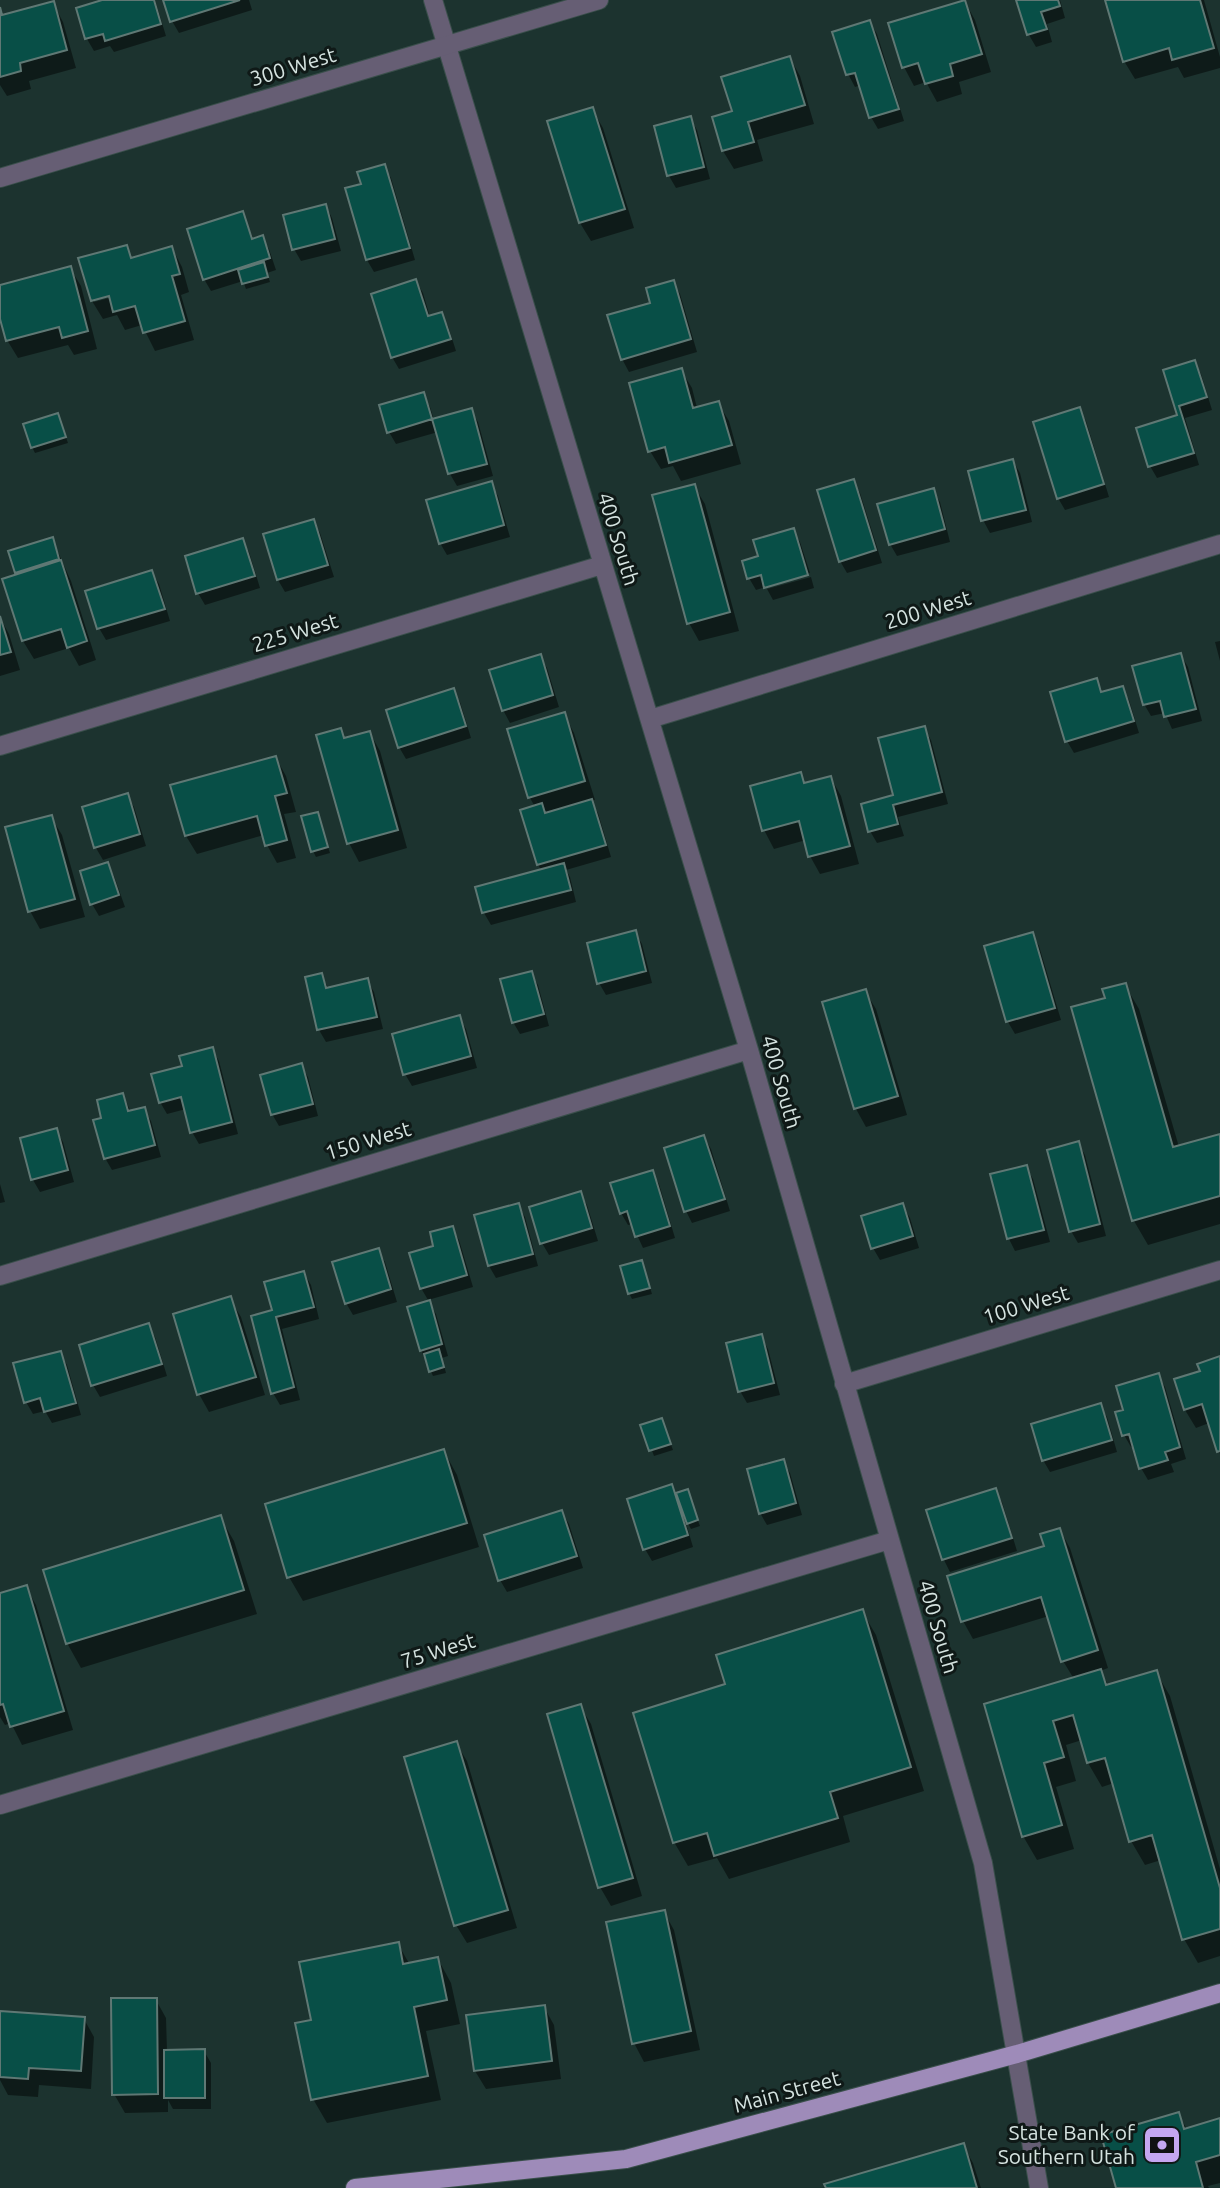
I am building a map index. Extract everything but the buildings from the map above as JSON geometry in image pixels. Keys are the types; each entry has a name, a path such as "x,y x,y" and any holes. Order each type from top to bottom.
{"main road":[{"name":"Main Street","path":"355,2188 626,2159 1017,2054 1220,1993"}],"street":[{"name":"400 South","path":"433,0 749,1050 983,1863 1039,2188"},
{"name":"300 West","path":"0,178 599,0"},
{"name":"200 West","path":"650,719 1220,544"},
{"name":"225 West","path":"0,746 602,565"},
{"name":"150 West","path":"0,1276 749,1050"},
{"name":"100 West","path":"844,1384 1220,1270"},
{"name":"75 West","path":"0,1805 889,1540"}],"place":[{"name":"State Bank of Southern Utah","path":"1162,2145"}]}
